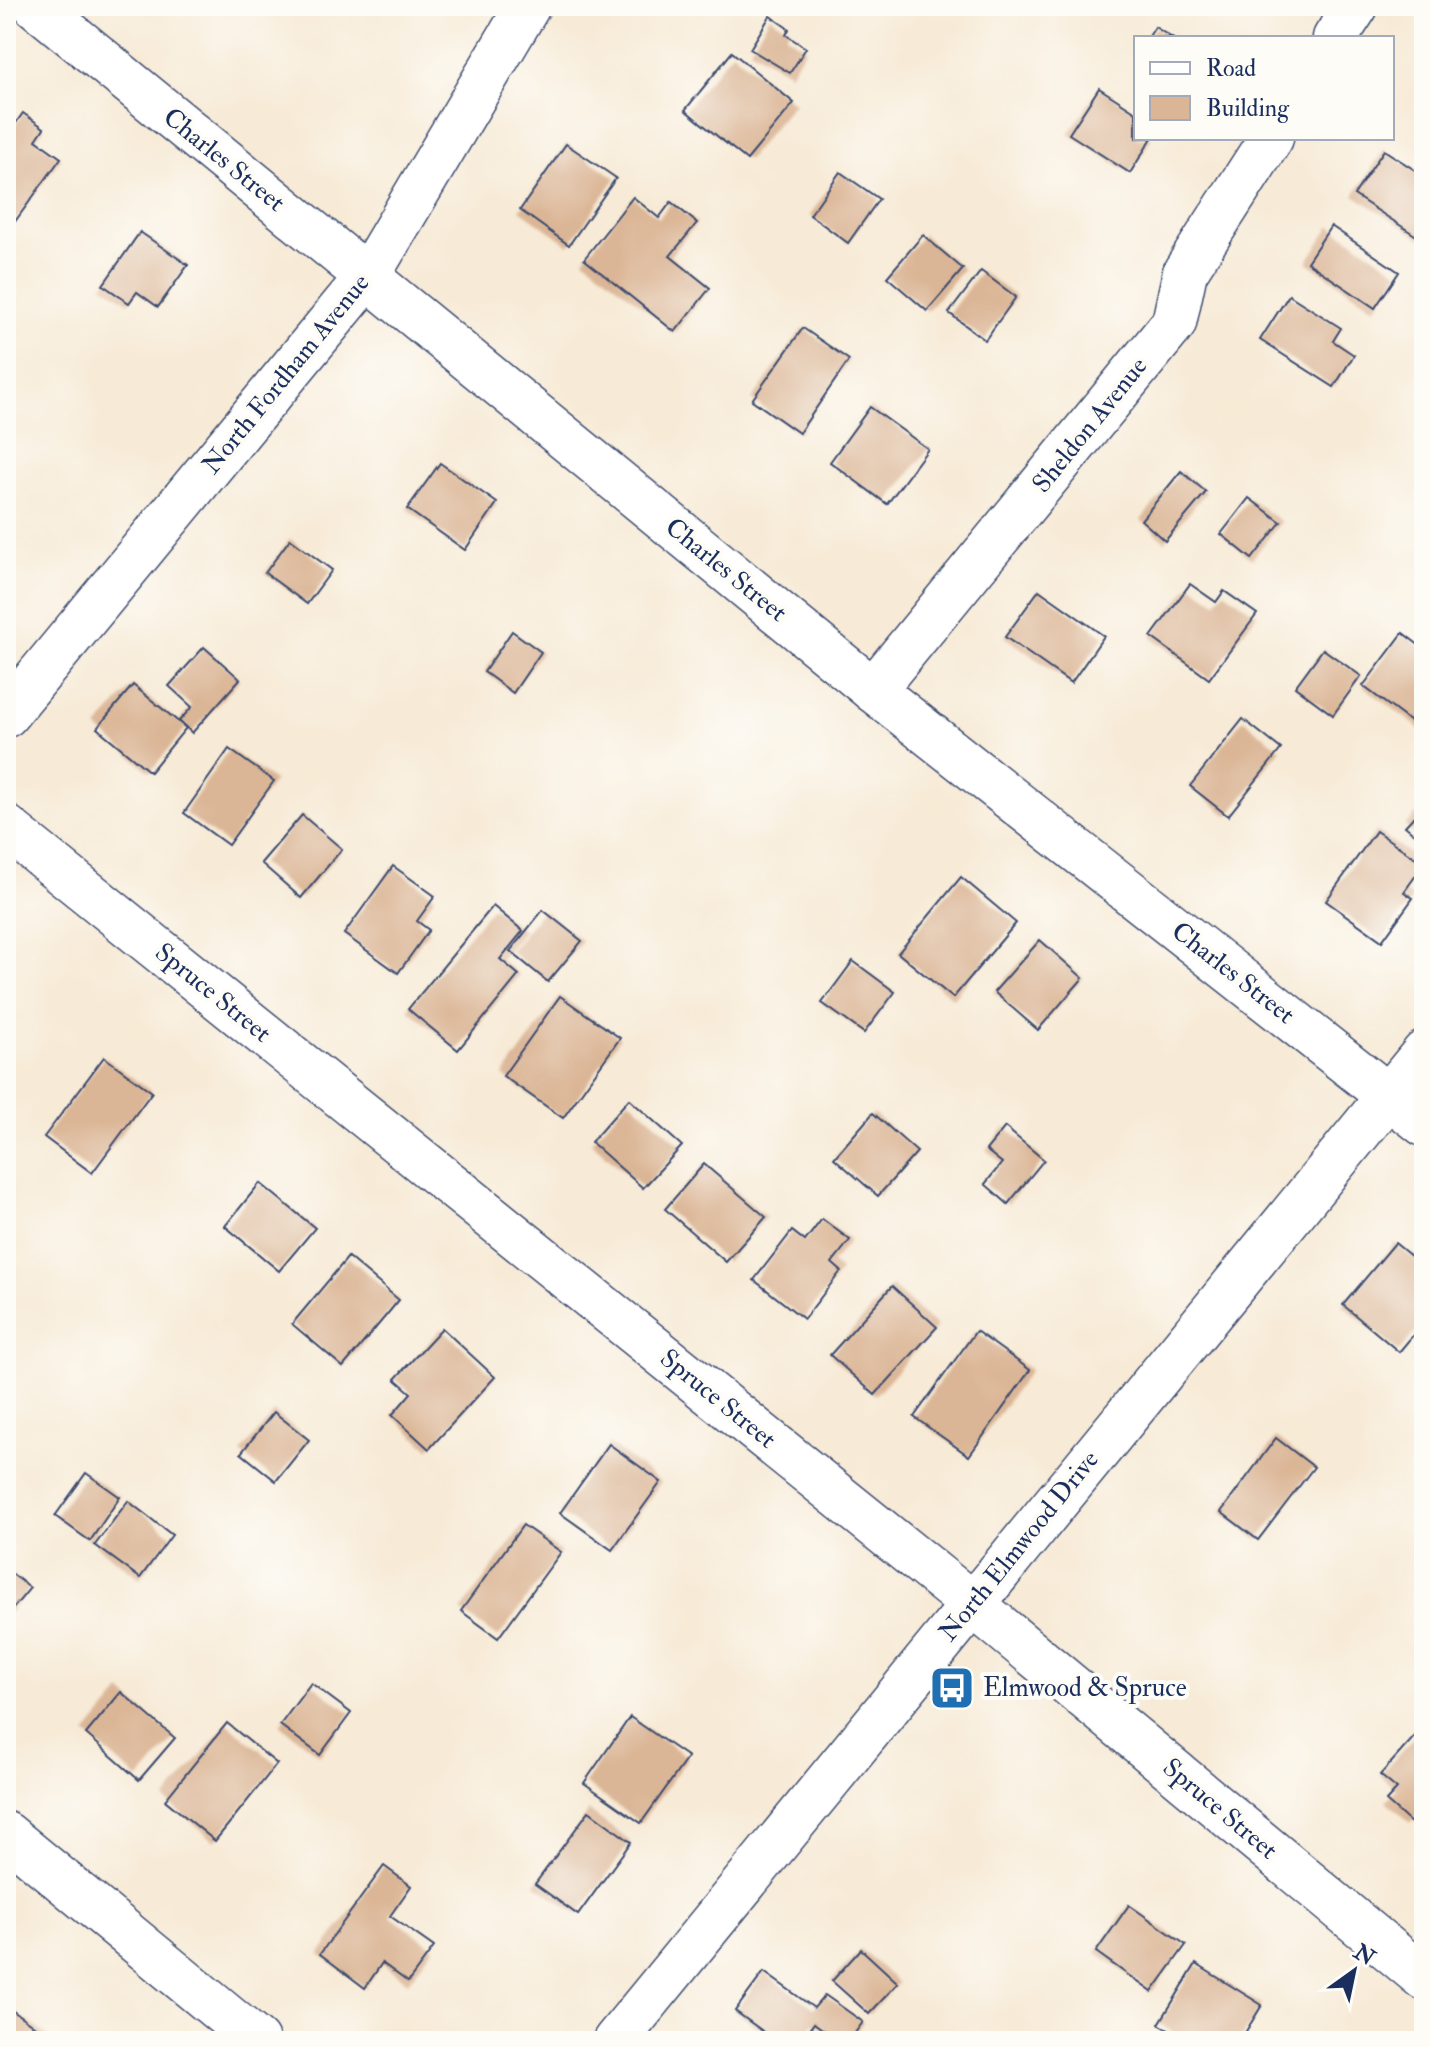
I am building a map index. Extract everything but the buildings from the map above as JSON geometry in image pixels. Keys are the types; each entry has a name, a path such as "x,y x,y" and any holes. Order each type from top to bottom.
{"street":[{"name":"Charles Street","path":"36,6 873,690 1424,1124"},
{"name":"North Fordham Avenue","path":"6,715 367,277 528,6"},
{"path":"1336,36 1356,6"},
{"name":"Sheldon Avenue","path":"873,690 1174,323 1185,272 1270,140"},
{"name":"Spruce Street","path":"6,827 971,1603 1424,1978"},
{"name":"North Elmwood Drive","path":"615,2041 1424,1053"},
{"path":"6,1834 257,2041"}],"place":[{"name":"Elmwood & Spruce","path":"952,1688"}]}
